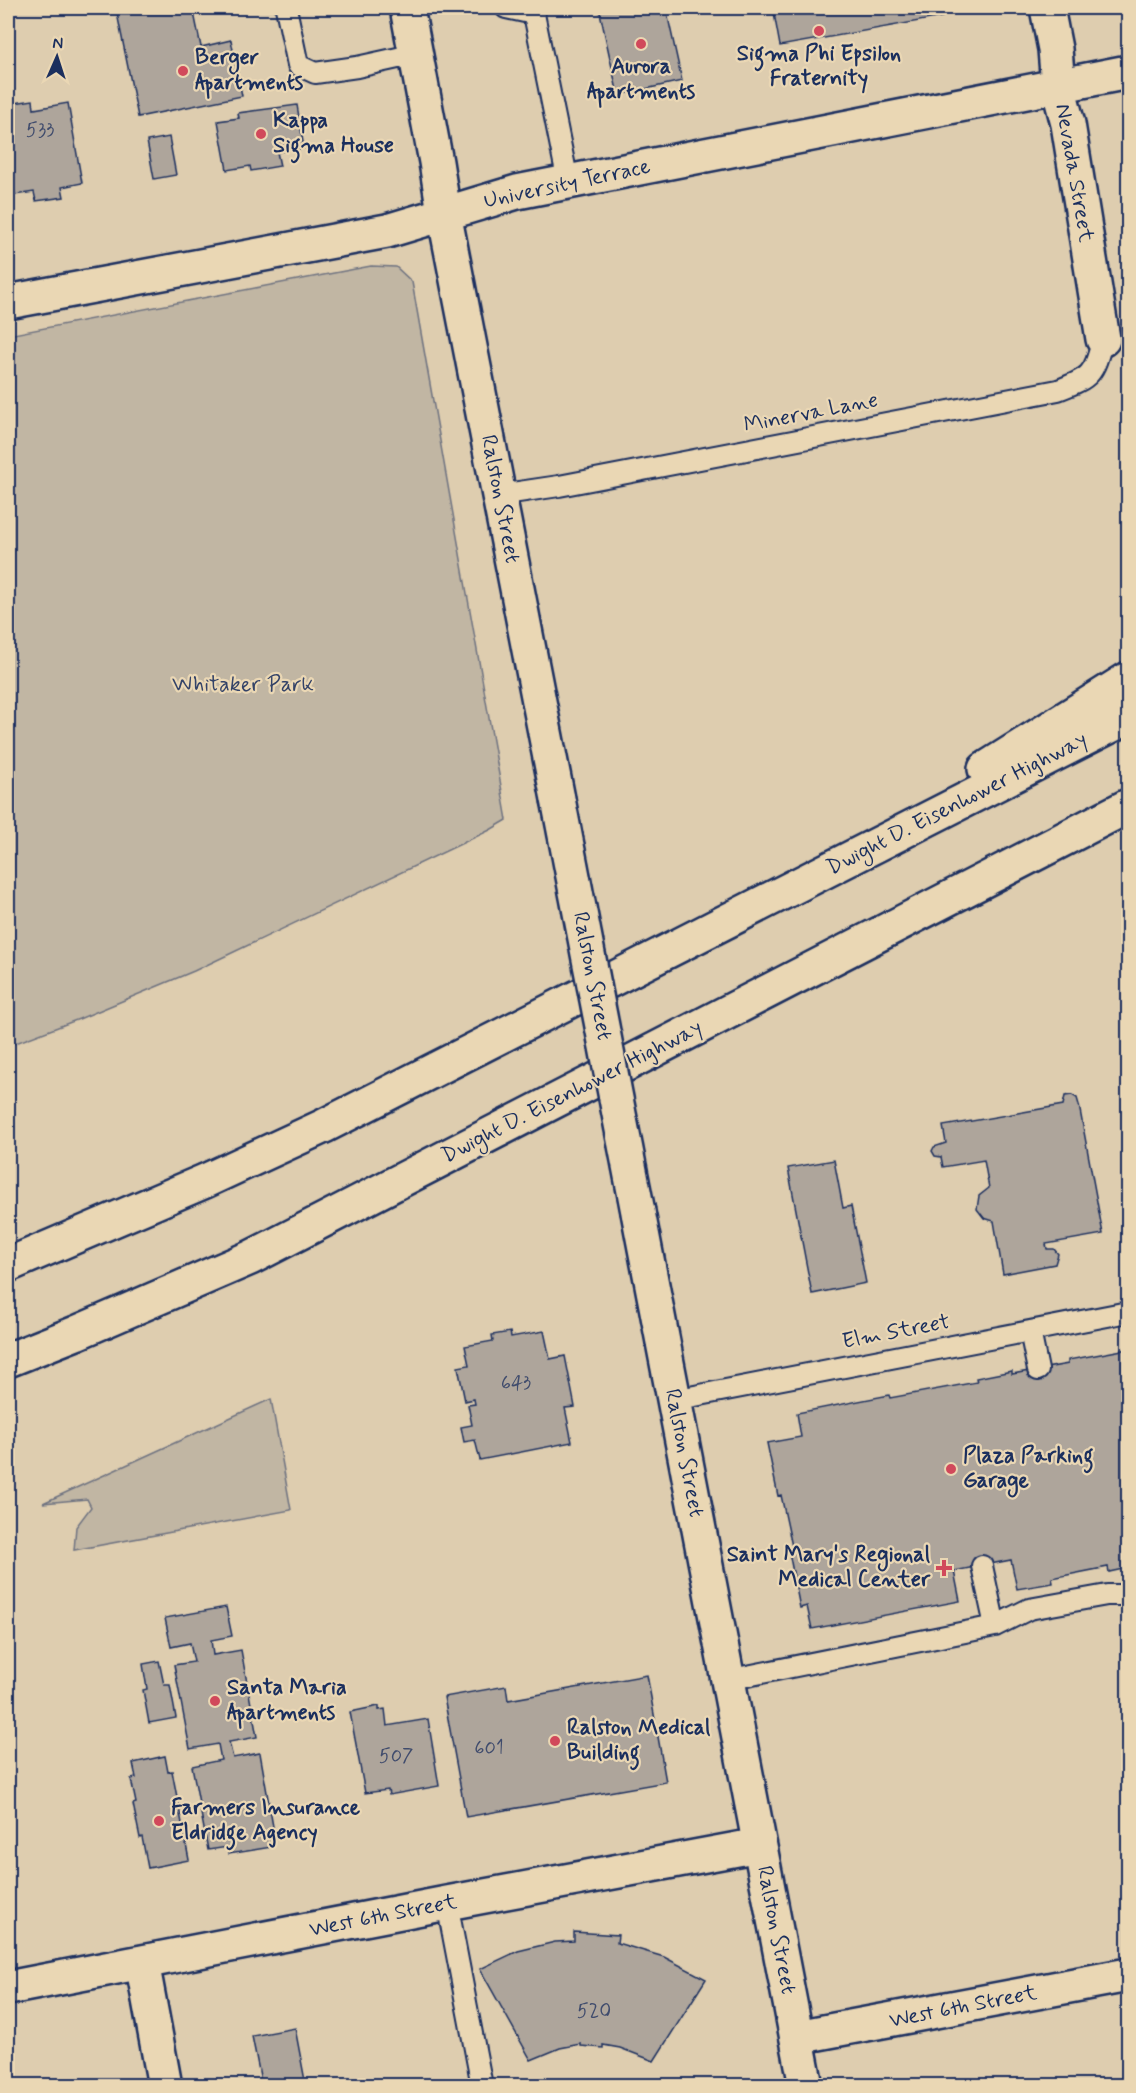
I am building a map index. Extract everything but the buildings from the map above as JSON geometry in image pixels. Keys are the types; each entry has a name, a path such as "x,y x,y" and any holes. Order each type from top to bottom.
{"main road":[{"name":"Ralston Street","path":"409,8 444,213 806,2085"},
{"name":"Nevada Street","path":"1047,8 1055,49 1058,86 1068,124 1103,339"},
{"name":"University Terrace","path":"8,302 387,231 517,192 1128,72"},
{"path":"793,888 1128,679"},
{"name":"Dwight D. Eisenhower Highway","path":"8,1265 205,1181 324,1126 1128,717"},
{"name":"Dwight D. Eisenhower Highway","path":"8,1360 250,1258 1128,806"},
{"name":"West 6th Street","path":"8,1988 759,1845"},
{"path":"142,1962 165,2085"},
{"name":"West 6th Street","path":"797,2037 1128,1975"}],"lane":[{"path":"286,8 298,64 315,73 357,67 416,54"},
{"path":"506,8 534,14 568,182"},
{"name":"Minerva Lane","path":"499,495 559,486 1058,390 1082,381 1095,367 1103,339"},
{"name":"Elm Street","path":"674,1400 1128,1312"},
{"path":"1030,1331 1038,1370"},
{"path":"982,1566 995,1626"},
{"path":"727,1680 995,1626 1029,1609 1107,1595 1128,1595"},
{"path":"447,1903 482,2085"}],"green space":[{"name":"Whitaker Park","path":"371,266 396,267 412,282 507,820 194,971 8,1046 8,335"},
{"path":"271,1399 291,1510 74,1550 76,1527 91,1507 87,1499 43,1503"}],"place":[{"name":"Sigma Phi Epsilon Fraternity","path":"819,31"},
{"name":"Aurora Apartments","path":"641,44"},
{"name":"Berger Apartments","path":"183,71"},
{"name":"Kappa Sigma House","path":"261,134"},
{"name":"Plaza Parking Garage","path":"951,1469"},
{"name":"Saint Mary's Regional Medical Center","path":"944,1568"},
{"name":"Santa Maria Apartments","path":"215,1701"},
{"name":"Ralston Medical Building","path":"555,1741"},
{"name":"Farmers Insurance Eldridge Agency","path":"159,1821"}]}
